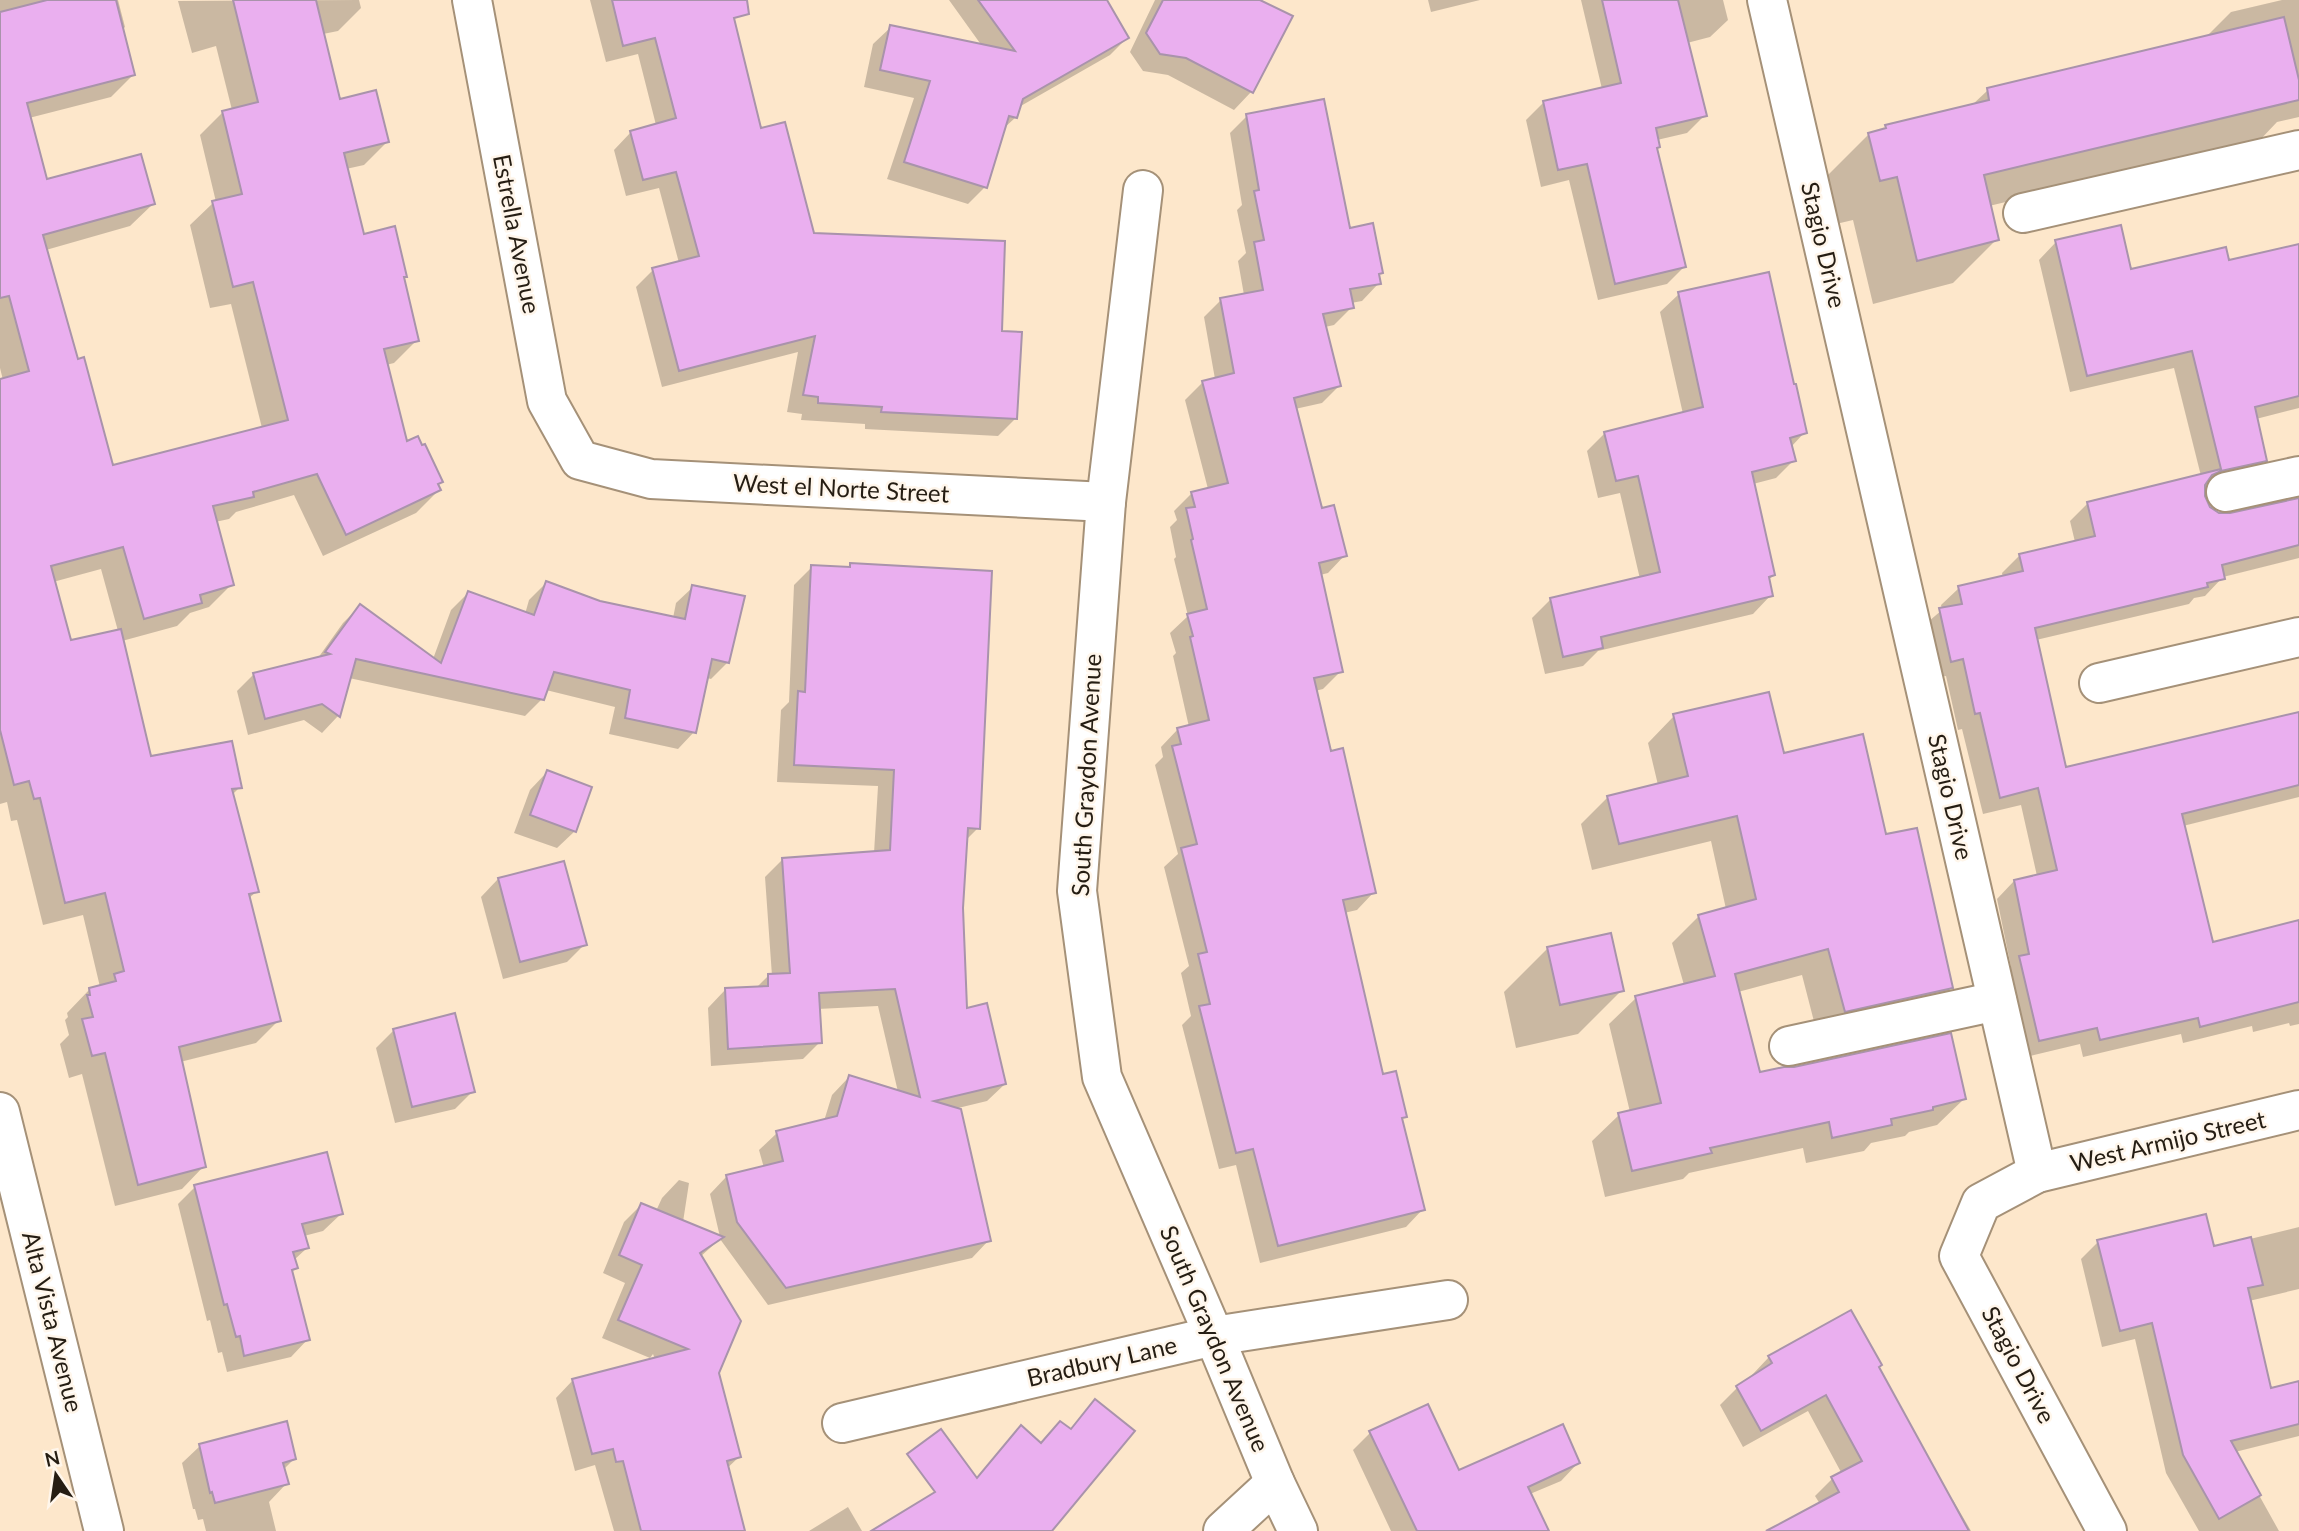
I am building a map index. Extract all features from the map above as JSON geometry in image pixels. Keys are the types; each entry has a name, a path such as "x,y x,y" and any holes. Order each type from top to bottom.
{"street":[{"name":"Estrella Avenue","path":"472,0 547,401 579,460"},
{"name":"Stagio Drive","path":"1767,0 2037,1173 1981,1203 1959,1256 2107,1531"},
{"path":"2023,213 2299,150"},
{"name":"South Graydon Avenue","path":"1143,190 1106,502 1077,891 1102,1077 1298,1531"},
{"name":"West el Norte Street","path":"579,460 651,479 1106,502"},
{"path":"2226,492 2299,476"},
{"path":"2099,683 2299,637"},
{"path":"1789,1046 1997,1001"},
{"name":"West Armijo Street","path":"2037,1173 2299,1110"},
{"name":"Alta Vista Avenue","path":"0,1112 104,1531"},
{"name":"Bradbury Lane","path":"842,1423 1214,1336 1448,1300"},
{"path":"1223,1531 1275,1483"}],"building":[{"path":"47,0 116,0 135,75 27,103 47,179 141,154 155,204 43,235 78,359 84,357 113,465 288,420 253,282 233,287 212,201 242,194 222,111 258,102 233,0 316,0 340,99 376,90 389,142 344,153 364,234 395,226 419,341 384,349 407,441 418,436 422,445 425,444 443,482 438,484 441,490 346,535 317,474 253,492 254,497 213,506 234,585 200,595 202,603 144,619 123,547 51,566 71,640 121,629 151,756 232,741 242,788 232,789 259,892 249,894 281,1021 179,1047 206,1167 138,1185 105,1053 92,1056 82,1019 93,1017 87,995 90,995 89,988 116,981 114,974 124,971 105,893 65,903 40,798 34,799 29,781 14,785 0,730 0,379 29,371 9,296 0,298 0,12"},
{"path":"612,0 747,0 749,14 734,18 761,128 785,122 814,233 1005,241 1002,331 1022,332 1017,419 881,412 882,407 818,403 818,397 803,395 815,336 679,371 652,268 699,256 676,172 643,180 630,131 676,118 655,38 623,46"},
{"path":"978,0 1107,0 1129,38 1023,99 1017,118 1009,116 987,188 904,162 930,81 880,70 890,25 1015,51"},
{"path":"1163,0 1260,0 1293,16 1253,93 1186,58 1160,54 1146,33"},
{"path":"1602,0 1678,0 1707,116 1656,128 1660,147 1657,148 1686,267 1615,284 1587,164 1558,170 1543,101 1621,83"},
{"path":"2284,17 2299,80 2299,100 1984,175 1999,240 1917,261 1897,177 1880,181 1868,133 1886,128 1885,125 1989,100 1987,88"},
{"path":"1324,99 1350,228 1373,223 1383,273 1379,274 1381,284 1350,289 1354,308 1323,314 1341,386 1294,398 1322,508 1334,505 1347,556 1319,563 1343,672 1314,678 1331,751 1343,748 1376,893 1343,900 1383,1074 1396,1071 1407,1117 1402,1118 1425,1210 1278,1246 1253,1149 1236,1153 1199,1006 1210,1004 1198,954 1207,952 1181,848 1197,844 1172,746 1181,744 1177,728 1209,720 1187,614 1207,609 1186,508 1195,507 1191,492 1228,483 1202,381 1234,373 1220,298 1263,290 1254,242 1264,240 1254,191 1259,190 1246,114"},
{"path":"2121,225 2131,269 2226,247 2229,260 2299,244 2299,396 2255,407 2267,461 2212,475 2205,485 2205,496 2210,507 2219,513 2299,498 2299,545 2222,565 2225,579 2207,583 2208,587 2035,628 2066,767 2299,712 2299,785 2182,814 2213,942 2299,920 2299,1002 2200,1027 2198,1018 2100,1040 2097,1028 2039,1041 2019,956 2029,954 2014,880 2057,870 2038,788 2000,798 1980,713 1975,714 1963,659 1951,662 1939,608 1962,604 1958,586 2023,571 2019,554 2095,536 2087,502 2221,469 2192,351 2087,376 2055,240"},
{"path":"1769,272 1807,433 1790,438 1796,461 1752,472 1775,575 1769,577 1773,596 1601,637 1603,648 1563,657 1550,598 1660,572 1638,476 1616,481 1604,432 1703,407 1678,292"},
{"path":"850,563 992,571 980,829 968,828 963,908 967,1008 987,1003 1006,1084 934,1101 961,1109 991,1241 786,1288 737,1222 726,1175 783,1161 776,1131 837,1116 849,1075 920,1097 895,989 819,993 822,1043 728,1049 725,988 768,986 768,974 790,973 782,858 890,850 894,770 794,765 798,691 805,692 811,565 850,567"},
{"path":"546,581 600,601 685,619 692,585 745,596 729,663 712,659 696,733 625,718 630,690 554,672 544,700 356,659 340,717 322,704 265,719 253,673 330,654 325,652 360,604 441,663 468,591 534,615"},
{"path":"1769,692 1784,753 1863,734 1886,834 1917,828 1953,988 1845,1012 1828,949 1735,974 1760,1072 1951,1033 1966,1099 1933,1107 1933,1110 1891,1119 1892,1125 1832,1138 1829,1122 1710,1148 1712,1153 1632,1171 1618,1113 1661,1103 1635,996 1715,976 1698,915 1756,899 1737,816 1619,844 1607,796 1688,776 1673,714"},
{"path":"547,770 592,787 576,832 530,815"},
{"path":"564,861 587,945 520,962 498,878"},
{"path":"1611,933 1624,991 1560,1005 1547,947"},
{"path":"455,1013 475,1092 412,1107 393,1029"},
{"path":"327,1152 343,1214 302,1224 309,1248 293,1252 298,1268 292,1270 310,1340 244,1356 240,1336 236,1337 227,1304 224,1305 194,1185"},
{"path":"641,1203 724,1237 700,1253 741,1321 719,1373 741,1457 727,1461 745,1531 641,1531 623,1461 616,1462 613,1449 592,1454 572,1379 688,1349 618,1320 642,1265 619,1255"},
{"path":"2206,1214 2214,1246 2251,1237 2263,1285 2248,1288 2271,1388 2299,1381 2299,1424 2231,1441 2261,1495 2219,1519 2183,1455 2152,1323 2120,1331 2097,1240"},
{"path":"1851,1310 1882,1365 1879,1367 1969,1531 1766,1531 1839,1492 1831,1477 1862,1461 1826,1395 1761,1431 1736,1386 1772,1363 1768,1356"},
{"path":"1095,1399 1135,1431 1052,1531 871,1531 935,1492 907,1454 941,1429 977,1478 1021,1425 1041,1443 1060,1421 1071,1429"},
{"path":"1428,1404 1459,1470 1563,1424 1580,1463 1528,1487 1549,1531 1417,1531 1369,1431"},
{"path":"287,1421 296,1459 283,1463 289,1484 215,1503 212,1492 210,1493 199,1444"}]}
